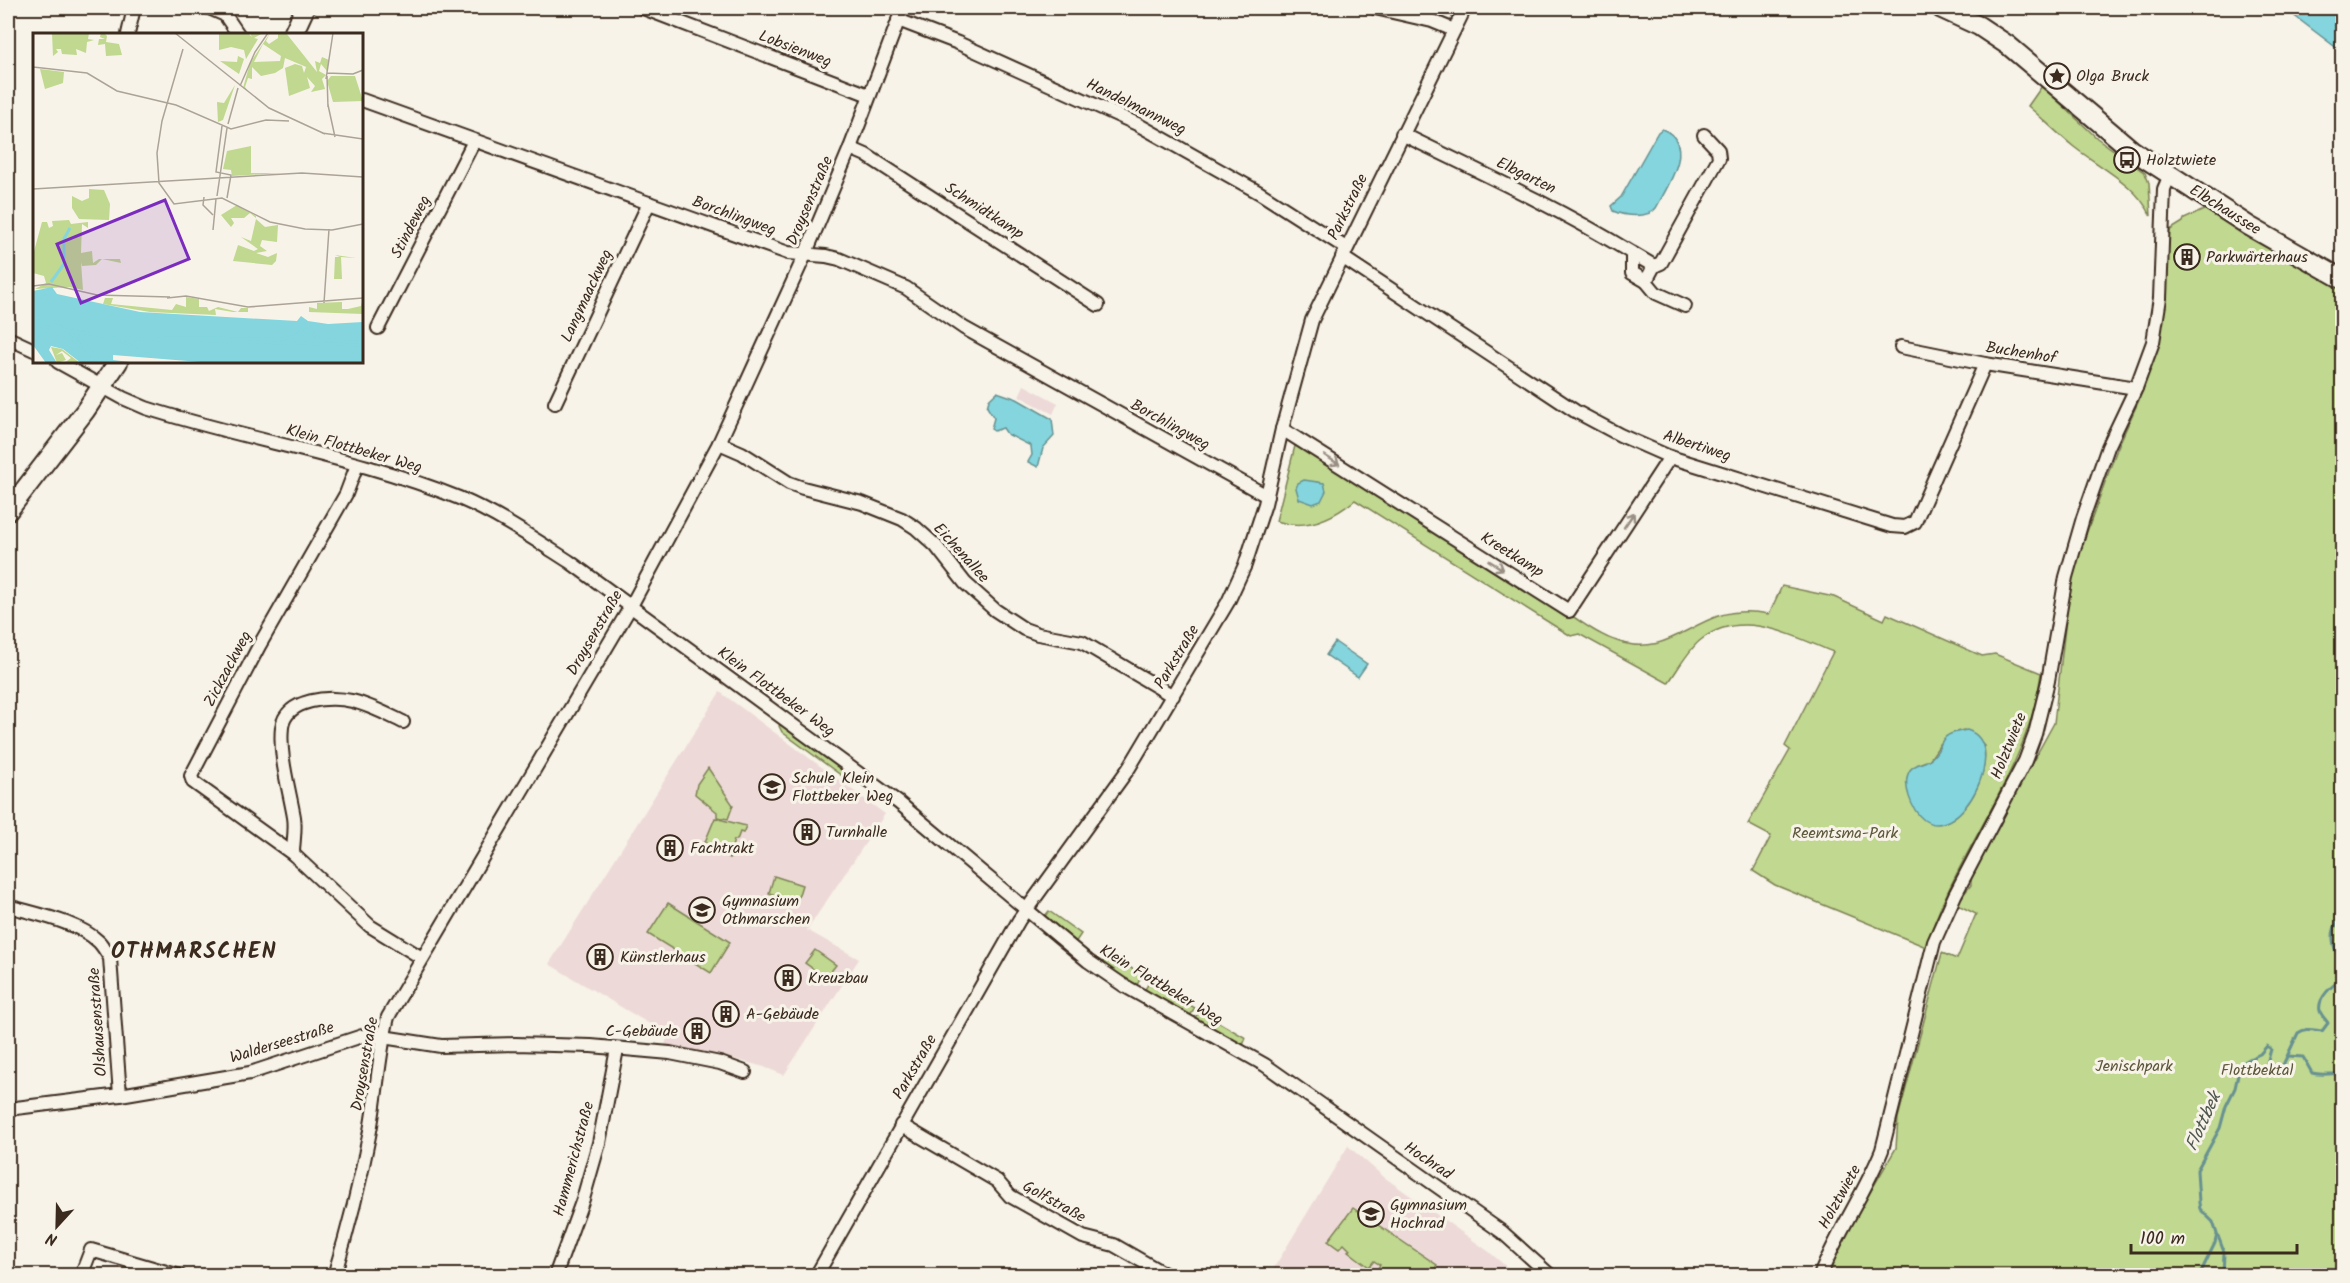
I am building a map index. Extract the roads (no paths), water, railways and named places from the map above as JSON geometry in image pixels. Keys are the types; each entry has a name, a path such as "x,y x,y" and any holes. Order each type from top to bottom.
{"main road":[{"path":"293,33 305,8"},
{"name":"Elbchaussee","path":"1940,8 1979,26 2009,45 2118,139 2170,175 2249,226 2343,279"},
{"path":"8,510 117,363"}],"street":[{"path":"128,33 134,8"},
{"path":"210,8 225,15 237,33"},
{"name":"Lobsienweg","path":"643,8 869,96"},
{"path":"1376,8 1432,21 1454,30"},
{"name":"Parkstraße","path":"816,1275 1026,910 1129,768 1228,602 1245,565 1267,496 1306,337 1324,293 1466,8"},
{"name":"Droysenstraße","path":"334,1275 369,1136 383,1036 388,1017 631,606 719,443 805,255 850,148 901,14"},
{"name":"Handelmannweg","path":"901,14 958,43 1137,124 1260,193 1344,252"},
{"name":"Borchlingweg","path":"363,100 788,253 839,259 906,288 964,328 1267,496"},
{"name":"Elbgarten","path":"1402,134 1586,225 1654,266"},
{"path":"1646,281 1654,266 1661,263 1719,158 1718,150 1704,135"},
{"name":"Stindeweg","path":"378,328 474,141"},
{"name":"Schmidtkamp","path":"850,148 866,155 1098,305"},
{"name":"Holztwiete","path":"1820,1275 1839,1231 1876,1166 1882,1150 1934,942 1955,895 2025,761 2035,734 2048,681 2069,567 2108,447 2136,388 2153,342 2160,298 2164,189 2170,175"},
{"name":"Langmaackweg","path":"555,403 649,203"},
{"name":"Albertiweg","path":"1344,252 1575,411 1670,457 1892,526 1905,527 1916,522 1985,364"},
{"path":"1632,253 1632,273 1646,281 1656,292 1685,306"},
{"path":"8,338 33,350"},
{"name":"Buchenhof","path":"1901,347 1985,364 2136,388"},
{"name":"Klein Flottbeker Weg","path":"60,363 123,398 151,410 413,481 488,512 521,530 631,606 899,803 1107,975 1265,1065 1371,1141"},
{"name":"Kreetkamp","path":"1282,429 1569,610 1670,457"},
{"name":"Eichenallee","path":"719,443 742,453 796,486 862,503 902,519 926,536 965,584 995,610 1024,629 1038,634 1083,642 1173,696"},
{"name":"Zickzackweg","path":"357,465 346,494 259,646 191,776 193,782 293,854 370,926 422,958"},
{"path":"293,854 294,820 285,774 282,726 289,712 307,702 321,699 350,700 403,722"},
{"name":"Olshausenstraße","path":"8,906 78,929 100,942 110,957 120,1095"},
{"name":"Walderseestraße","path":"8,1109 120,1095 250,1073 362,1036 383,1036 441,1046 515,1044 670,1053 720,1063 744,1072"},
{"name":"Hammerichstraße","path":"555,1275 583,1199 599,1143 617,1049"},
{"name":"Golfstraße","path":"901,1125 997,1181 1010,1196 1083,1237 1114,1245 1168,1275"},
{"name":"Hochrad","path":"1371,1141 1511,1239 1551,1275"},
{"path":"81,1275 91,1250 180,1275"}],"water":[{"path":"2284,8 2342,8 2342,52"},
{"path":"1662,129 1673,136 1678,144 1679,155 1677,166 1656,208 1642,215 1613,211 1611,206 1621,197 1658,132"},
{"path":"997,392 1017,399 1052,419 1054,436 1043,448 1038,467 1028,462 1032,455 1031,446 1007,434 1003,428 994,431 991,429 994,418 987,407 989,400"},
{"path":"1304,480 1324,483 1326,491 1321,501 1313,504 1299,499 1296,488 1298,483"},
{"path":"1335,642 1367,664 1358,677 1326,655"},
{"path":"1967,730 1980,739 1984,753 1983,771 1976,790 1966,806 1953,818 1938,824 1924,820 1915,810 1907,790 1910,770 1930,759 1949,735"}],"waterway":[{"name":"Flottbek","path":"2342,916 2333,933 2334,945 2342,963"},
{"name":"Flottbek","path":"2199,1276 2217,1234 2213,1222 2200,1209 2197,1170 2220,1128 2226,1106 2235,1088 2240,1065 2260,1054 2267,1046 2271,1049 2267,1064 2275,1068 2283,1065 2298,1033 2307,1029 2322,1031 2328,1023 2320,1011 2321,1001 2330,988 2342,980"},
{"path":"2288,1056 2303,1057 2312,1073 2342,1075"},
{"name":"Flottbek","path":"2218,1236 2224,1252 2223,1276"}],"place":[{"name":"Olga Bruck","path":"2057,76"},
{"name":"Holztwiete","path":"2127,160"},
{"name":"Parkwärterhaus","path":"2187,257"},
{"name":"Schule Klein Flottbeker Weg","path":"772,787"},
{"name":"Turnhalle","path":"807,832"},
{"name":"Fachtrakt","path":"670,848"},
{"name":"Gymnasium Othmarschen","path":"702,910"},
{"name":"Künstlerhaus","path":"600,957"},
{"name":"Kreuzbau","path":"788,978"},
{"name":"A-Gebäude","path":"726,1014"},
{"name":"C-Gebäude","path":"697,1031"},
{"name":"Gymnasium Hochrad","path":"1371,1214"}],"district":[{"name":"OTHMARSCHEN","path":"194,952"}],"park label":[{"name":"Reemtsma-Park","path":"1845,833"},
{"name":"Jenischpark","path":"2134,1066"},
{"name":"Flottbektal","path":"2257,1070"}]}
